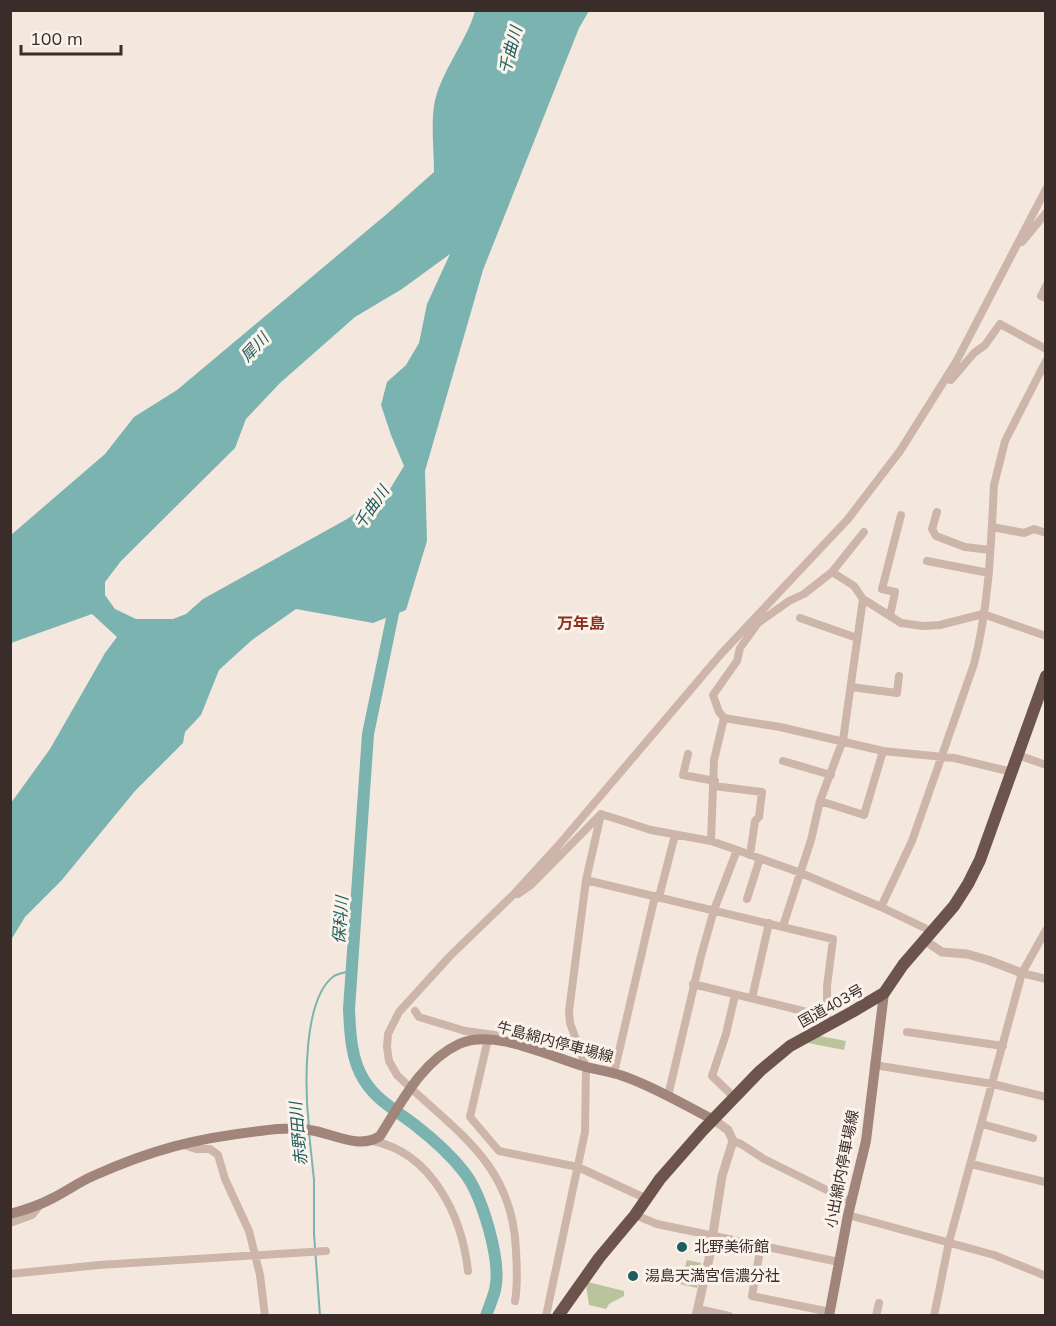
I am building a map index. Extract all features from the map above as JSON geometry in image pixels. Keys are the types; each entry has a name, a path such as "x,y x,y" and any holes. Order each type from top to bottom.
{"highway":[{"name":"国道403号","path":"558,1316 599,1258 666,1173 760,1071 790,1046 827,1021 884,993 927,936 954,906 980,860 1046,676"}],"main road":[{"name":"小出綿内停車場線","path":"829,1314 848,1215 866,1141 884,993"},
{"name":"牛島綿内停車場線","path":"377,1138 410,1088 438,1056 460,1043 480,1038 614,1073 668,1096 714,1120"},
{"path":"10,1214 41,1203 90,1177 127,1161 182,1143 268,1130 309,1129 357,1142 377,1138"}],"street":[{"path":"515,1301 517,1272 513,1221 506,1196 496,1175 473,1145 397,1075 389,1061 388,1034 399,1012 450,956 514,894 594,806 721,654 756,621 848,519 900,451 947,379 1046,189"},
{"path":"1012,256 1046,213"},
{"path":"1046,286 1041,296 1046,298"},
{"path":"947,379 951,380 974,353 985,345 1000,324 1045,347"},
{"path":"881,907 912,841 974,664 980,639 989,573 994,484 1005,441 1046,361"},
{"path":"937,512 932,529 936,536 965,547 990,550"},
{"path":"890,616 895,592 882,589 901,514"},
{"path":"992,527 1024,533 1034,529 1046,533"},
{"path":"864,532 832,572 804,594 756,621 740,648 737,661 713,695 719,712 724,718 843,740 883,751 942,757 1012,772"},
{"path":"927,561 989,573"},
{"path":"832,572 854,586 863,599 901,623 923,626 940,625 983,614 1046,636"},
{"path":"783,926 811,840 820,801 843,740 863,599"},
{"path":"800,618 857,638"},
{"path":"850,687 897,693 899,676"},
{"path":"711,841 715,783 714,760 724,718"},
{"path":"820,801 864,815 883,751"},
{"path":"688,754 683,775 762,792 750,855"},
{"path":"1018,755 1046,765"},
{"path":"783,761 831,775"},
{"path":"514,894 520,894 531,885 601,814"},
{"path":"601,814 675,835 711,841 801,873 881,907 927,936 942,952 967,954 1046,980"},
{"path":"546,1316 585,1132 586,1067 570,1023 569,1011 586,880 601,814"},
{"path":"614,1073 657,897 675,835"},
{"path":"668,1096 693,984 714,910 737,850"},
{"path":"747,899 760,858"},
{"path":"586,880 834,939 827,986 827,1021 752,998 693,984"},
{"path":"752,998 769,923"},
{"path":"934,1316 950,1242 1022,973 1046,930"},
{"path":"735,995 726,1034 712,1076 735,1098"},
{"path":"415,1011 419,1017 465,1031 502,1036 510,1044"},
{"path":"907,1032 1003,1046"},
{"path":"488,1039 470,1117 499,1151 578,1167 647,1199"},
{"path":"874,1065 993,1084 1046,1097"},
{"path":"714,1120 728,1130 733,1141 851,1202"},
{"path":"982,1124 1033,1138"},
{"path":"377,1138 411,1156 440,1190 459,1225 466,1248 468,1271"},
{"path":"729,1316 697,1312 713,1235 722,1176 733,1141"},
{"path":"182,1143 185,1147 210,1149 218,1155 225,1179 249,1231 260,1275 265,1316"},
{"path":"971,1164 1045,1182"},
{"path":"10,1223 32,1215 39,1209 41,1203"},
{"path":"635,1215 657,1224 839,1262"},
{"path":"848,1215 994,1255 1046,1276"},
{"path":"761,1245 752,1296 829,1314"},
{"path":"10,1274 326,1251"},
{"path":"876,1316 879,1303"}],"green space":[{"path":"820,1036 846,1041 844,1050 808,1043"},
{"path":"687,1260 701,1263 697,1288 680,1284"},
{"path":"588,1282 624,1291 624,1296 609,1304 606,1309 589,1305 586,1285"}],"water":[{"path":"475,11 589,11 579,28 483,270 425,471 427,541 406,610 373,623 296,609 252,640 219,670 201,715 185,732 183,743 135,791 61,881 25,917 11,940 11,803 50,749 105,653 117,637 92,614 11,643 11,535 105,454 134,417 177,390 434,172 434,106 441,82","holes":["450,254 427,304 419,343 406,365 387,382 381,405 404,466 390,489 347,519 203,599 186,614 173,619 136,619 115,609 105,595 105,582 121,561 235,448 246,419 280,383 355,317 402,289"]}],"waterway":[{"name":"保科川","path":"396,599 368,734 349,1009 351,1036 356,1064 369,1087 381,1100 435,1141 471,1182 484,1212 496,1263 495,1290 486,1316"},
{"name":"赤野田川","path":"309,1127 308,1047 316,1004 324,988 334,976 352,971"},
{"name":"赤野田川","path":"309,1133 314,1180 314,1234 320,1316"}],"place":[{"name":"北野美術館","path":"682,1247"},
{"name":"湯島天満宮信濃分社","path":"633,1276"}],"district":[{"name":"万年島","path":"581,623"}],"water label":[{"name":"千曲川","path":"510,50"},
{"name":"犀川","path":"254,347"},
{"name":"千曲川","path":"371,507"}]}
